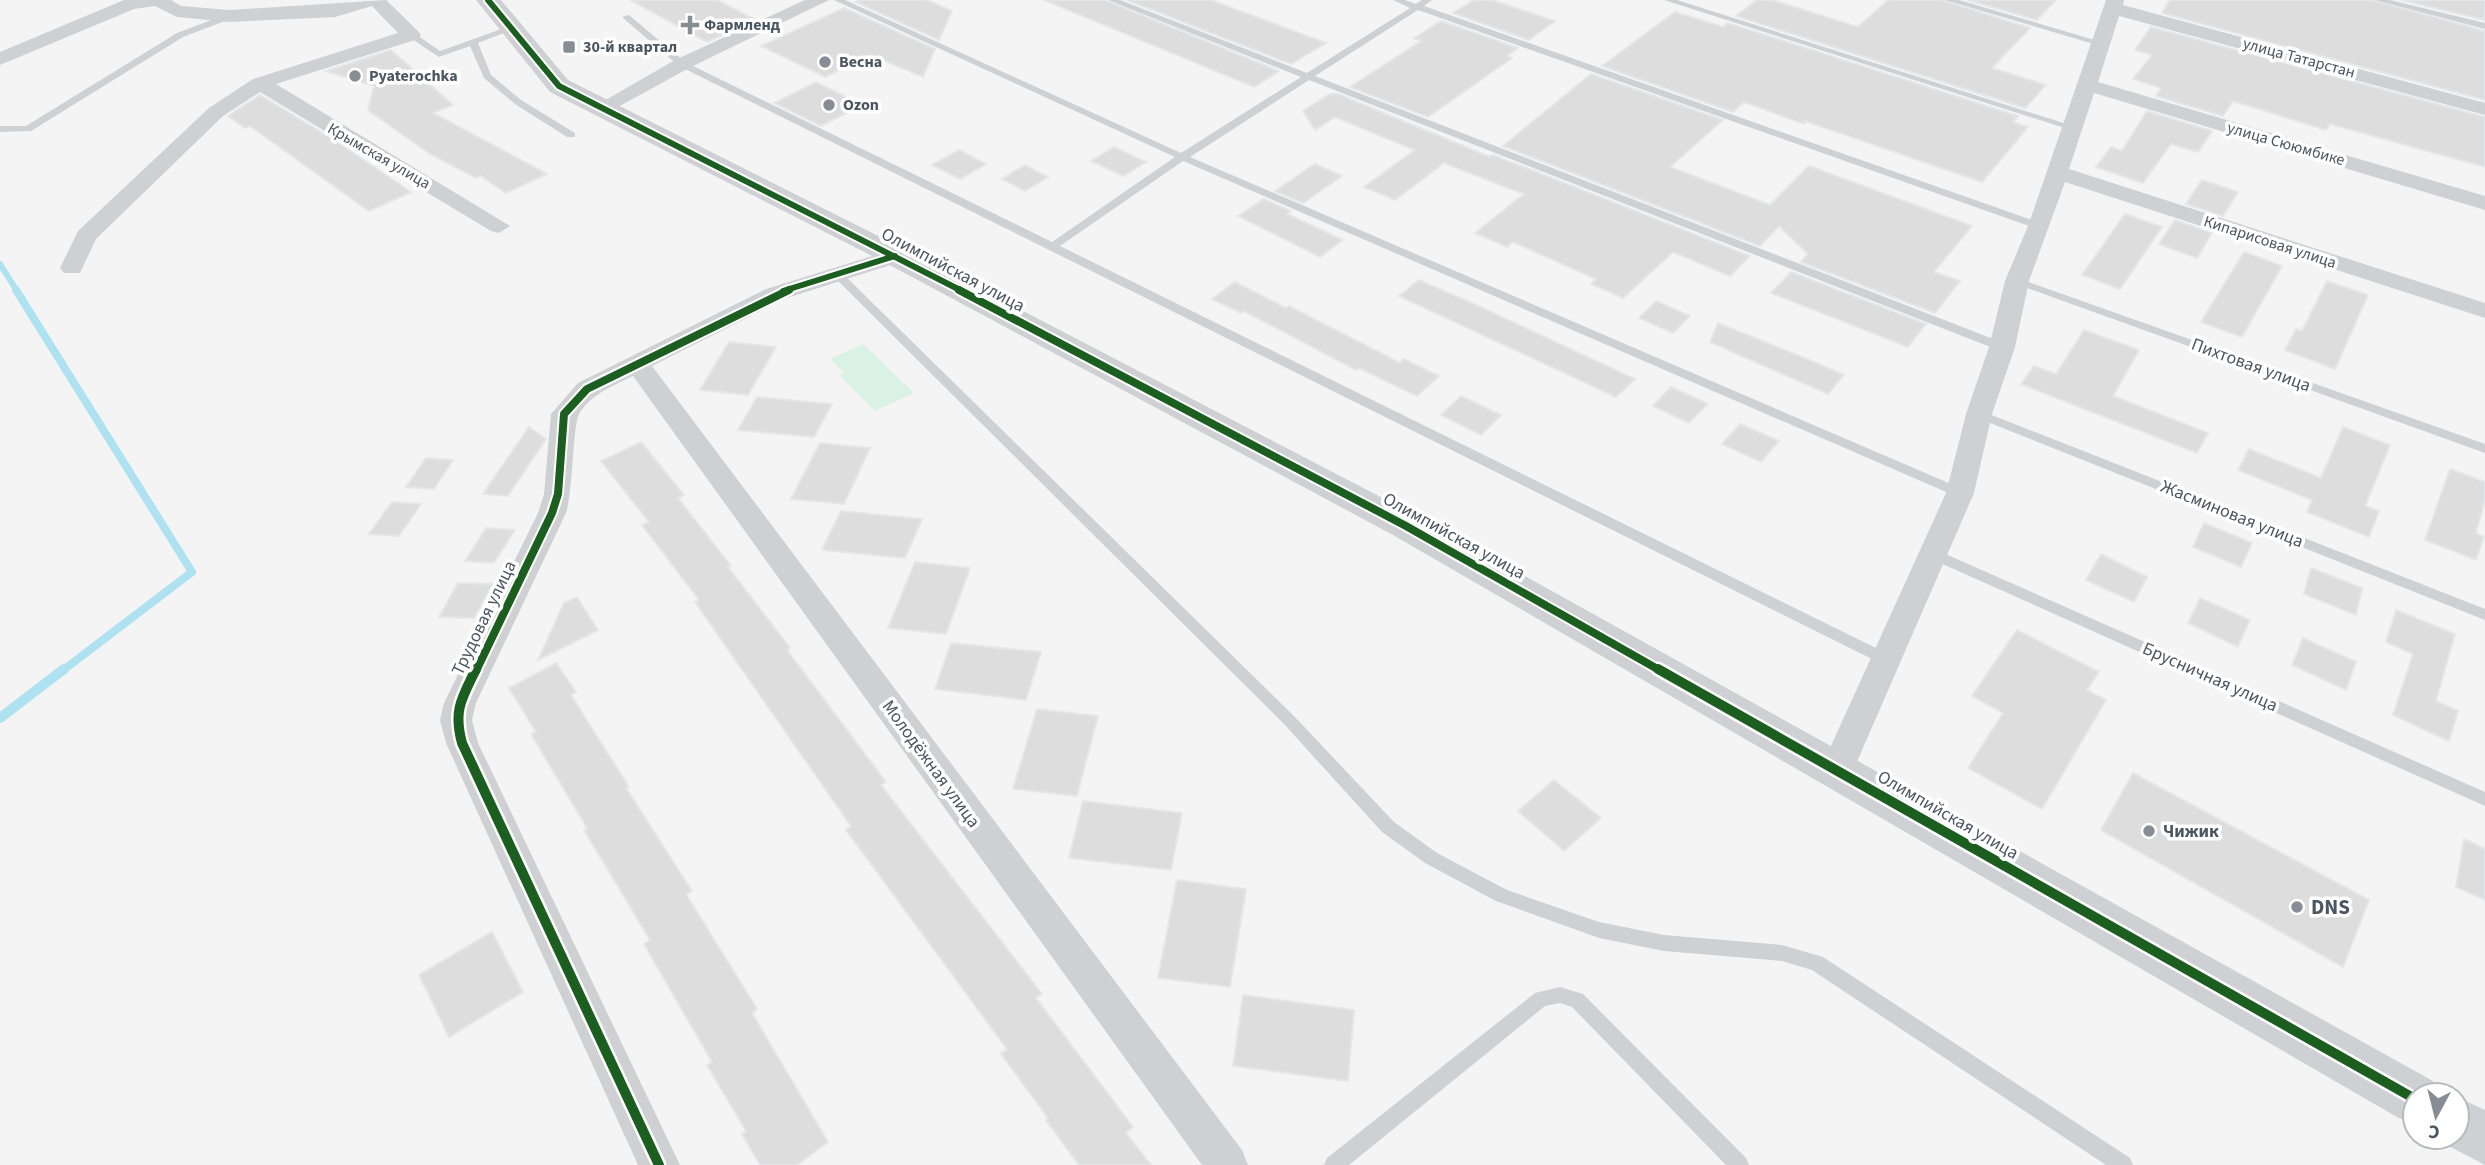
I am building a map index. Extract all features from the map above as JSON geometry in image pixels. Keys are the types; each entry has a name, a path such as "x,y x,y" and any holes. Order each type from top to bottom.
{"street":[{"path":"0,59 130,4 158,0 177,10 230,16 335,11 375,0 411,35 260,83 216,113 86,236 72,268"},
{"path":"600,109 682,64 820,0"},
{"path":"1837,770 1959,493 1979,414 2002,347 2017,281 2039,226 2055,172 2074,128 2114,4"},
{"name":"улица Татарстан","path":"2114,4 2485,109"},
{"name":"Олимпийская улица","path":"499,15 559,86 895,256 1406,526 2401,1091"},
{"name":"Крымская улица","path":"260,83 499,226"},
{"name":"улица Сююмбике","path":"2087,85 2485,203"},
{"name":"Кипарисовая улица","path":"2055,172 2485,311"},
{"name":"Трудовая улица","path":"659,1165 462,743 456,720 460,703 552,513 558,494 564,414 587,389 775,294 895,256"},
{"name":"Молодёжная улица","path":"636,362 1227,1165"}],"lane":[{"path":"838,0 1182,157 1959,493"},
{"path":"1112,0 2002,347"},
{"path":"1397,0 2039,226"},
{"path":"1052,247 1182,157 1428,0"},
{"path":"1668,0 2074,128"},
{"path":"1949,0 2100,43"},
{"path":"2379,0 2485,26"},
{"path":"411,35 439,54 474,44 499,15"},
{"path":"0,129 28,129 180,35 230,16"},
{"path":"626,17 682,64 1887,660"},
{"path":"474,44 487,76 518,102 570,135"},
{"path":"836,273 1289,720 1388,827 1431,858 1502,896 1599,930 1664,943 1782,953 1817,963 2123,1165"},
{"name":"Пихтовая улица","path":"2017,281 2485,449"},
{"name":"Жасминовая улица","path":"1979,414 2485,615"},
{"name":"Брусничная улица","path":"1934,554 2485,799"},
{"path":"1334,1165 1541,999 1560,995 1577,1000 1739,1165"}],"green space":[{"path":"863,344 914,393 875,411 839,375 844,372 830,359"}],"building":[{"path":"630,0 717,0 756,20 707,42"},
{"path":"927,0 952,11 939,40 856,2"},
{"path":"1044,0 1105,0 1279,71 1254,87"},
{"path":"1127,0 1211,0 1326,43 1291,64"},
{"path":"1474,0 1492,0 1555,21 1529,40 1453,13"},
{"path":"1757,0 1772,0 1858,27 1888,0 1942,0 2030,28 1992,68 2046,85 2025,108 1736,16"},
{"path":"1968,0 2056,0 2037,20"},
{"path":"2170,0 2372,0 2485,31 2485,100 2162,13"},
{"path":"2401,0 2485,0 2485,20"},
{"path":"844,8 935,49 923,77 871,55 825,77 761,46"},
{"path":"1675,12 1723,27 1728,23 2018,116 2013,122 2028,127 1982,182 1744,102 1733,112 1602,66"},
{"path":"1441,21 1518,48 1507,56 1512,58 1428,117 1350,87 1421,41 1414,38"},
{"path":"2151,27 2485,117 2485,167 2330,124 2326,130 2233,101 2223,116 2156,96 2161,88 2133,79 2152,55 2135,50"},
{"path":"391,50 453,105 433,113 547,174 506,193 481,176 476,178 430,154 368,110 374,86 326,71"},
{"path":"1591,74 1723,120 1670,167 1770,205 1809,166 1972,226 1934,272 1960,281 1935,313 1801,262 1808,254 1779,226 1760,246 1503,146"},
{"path":"816,82 863,105 821,126 774,103"},
{"path":"1330,94 1338,94 1490,157 1493,155 1750,256 1730,276 1673,252 1623,298 1591,284 1596,279 1513,242 1507,247 1475,233 1524,194 1444,163 1395,200 1364,187 1415,150 1335,117 1315,130 1303,111"},
{"path":"260,95 336,141 411,192 369,211 250,126 245,128 228,116"},
{"path":"2147,111 2212,131 2198,152 2171,144 2143,183 2096,167 2111,147 2122,151"},
{"path":"1114,147 1146,162 1123,176 1091,161"},
{"path":"959,150 986,164 960,179 932,165"},
{"path":"1315,164 1342,176 1303,203 1275,191"},
{"path":"1025,165 1048,177 1025,191 1002,179"},
{"path":"2202,180 2238,192 2223,216 2186,204"},
{"path":"1264,199 1291,211 1287,214 1343,240 1320,257 1238,216"},
{"path":"2125,214 2162,227 2120,289 2082,275"},
{"path":"2175,220 2212,233 2197,258 2159,244"},
{"path":"2244,252 2282,266 2242,337 2201,322"},
{"path":"1791,272 1926,324 1908,347 1771,293"},
{"path":"1419,280 1635,379 1616,397 1399,296"},
{"path":"2327,281 2368,295 2335,369 2285,350 2296,329 2302,331"},
{"path":"1235,282 1286,308 1289,306 1400,363 1404,359 1439,376 1417,396 1359,368 1356,370 1244,311 1241,313 1212,299"},
{"path":"1656,301 1690,316 1673,333 1639,318"},
{"path":"1718,323 1844,375 1828,394 1710,342"},
{"path":"2084,330 2139,350 2113,396 2208,433 2197,453 2021,384 2034,366 2056,374"},
{"path":"729,342 776,347 748,395 700,390"},
{"path":"1671,387 1708,404 1689,423 1653,406"},
{"path":"1461,396 1501,415 1481,435 1441,415"},
{"path":"757,397 832,404 814,437 738,430"},
{"path":"1740,424 1779,441 1761,462 1722,444"},
{"path":"529,427 546,439 508,496 483,494"},
{"path":"2343,427 2390,445 2365,506 2379,511 2369,537 2307,512 2312,500 2238,470 2249,449 2321,478"},
{"path":"641,442 684,495 678,498 731,566 728,567 790,648 787,650 886,782 881,785 1042,994 1036,998 1133,1127 1126,1133 1151,1165 1079,1165 1046,1120 1048,1118 1001,1054 1007,1049 846,830 851,826 695,602 699,600 642,525 649,522 601,461"},
{"path":"820,443 870,448 844,504 791,499"},
{"path":"426,458 453,460 434,489 406,487"},
{"path":"2450,469 2485,482 2485,500 2476,533 2484,537 2476,560 2425,540"},
{"path":"392,502 421,504 399,536 369,534"},
{"path":"841,511 922,519 905,558 822,550"},
{"path":"2204,523 2252,543 2241,567 2193,547"},
{"path":"486,528 515,530 494,563 465,561"},
{"path":"2101,554 2147,577 2134,602 2086,580"},
{"path":"915,562 970,568 946,634 888,628"},
{"path":"2311,568 2362,588 2356,615 2304,594"},
{"path":"458,583 493,584 474,618 439,617"},
{"path":"577,597 598,630 538,660 564,603"},
{"path":"2200,598 2250,620 2238,647 2188,623"},
{"path":"2396,610 2455,634 2436,701 2458,711 2449,741 2393,715 2413,654 2386,642"},
{"path":"2017,630 2099,672 2087,690 2106,700 2042,809 1968,768 2003,713 1972,696"},
{"path":"2303,638 2356,662 2346,690 2292,665"},
{"path":"951,643 1041,652 1026,700 935,689"},
{"path":"556,663 576,692 571,695 629,787 626,788 692,891 686,894 757,1009 752,1013 828,1142 797,1165 760,1165 742,1134 746,1131 707,1065 712,1062 644,944 650,940 584,830 587,828 531,734 536,732 509,688"},
{"path":"1037,709 1098,716 1077,796 1013,789"},
{"path":"2133,773 2369,900 2343,967 2101,830"},
{"path":"1554,780 1601,818 1564,851 1518,811"},
{"path":"1083,801 1182,813 1171,870 1069,858"},
{"path":"2464,839 2485,849 2485,900 2456,887"},
{"path":"1177,880 1246,889 1230,987 1158,978"},
{"path":"492,932 523,992 449,1037 419,975"},
{"path":"1243,995 1354,1010 1348,1081 1233,1066"}],"waterway":[{"path":"0,264 17,291"},
{"path":"16,290 192,572 62,671"},
{"path":"0,718 64,669"}],"cycle path":[{"path":"488,0 559,86 895,256 1406,526 2401,1091"},
{"path":"659,1165 462,743 456,720 460,703 552,513 558,494 564,414 587,389 775,294 895,256"}],"place":[{"name":"Фармленд","path":"690,25"},
{"name":"30-й квартал","path":"569,47"},
{"name":"Весна","path":"825,62"},
{"name":"Pyaterochka","path":"355,76"},
{"name":"Ozon","path":"829,105"},
{"name":"Чижик","path":"2149,831"},
{"name":"DNS","path":"2297,907"}]}
